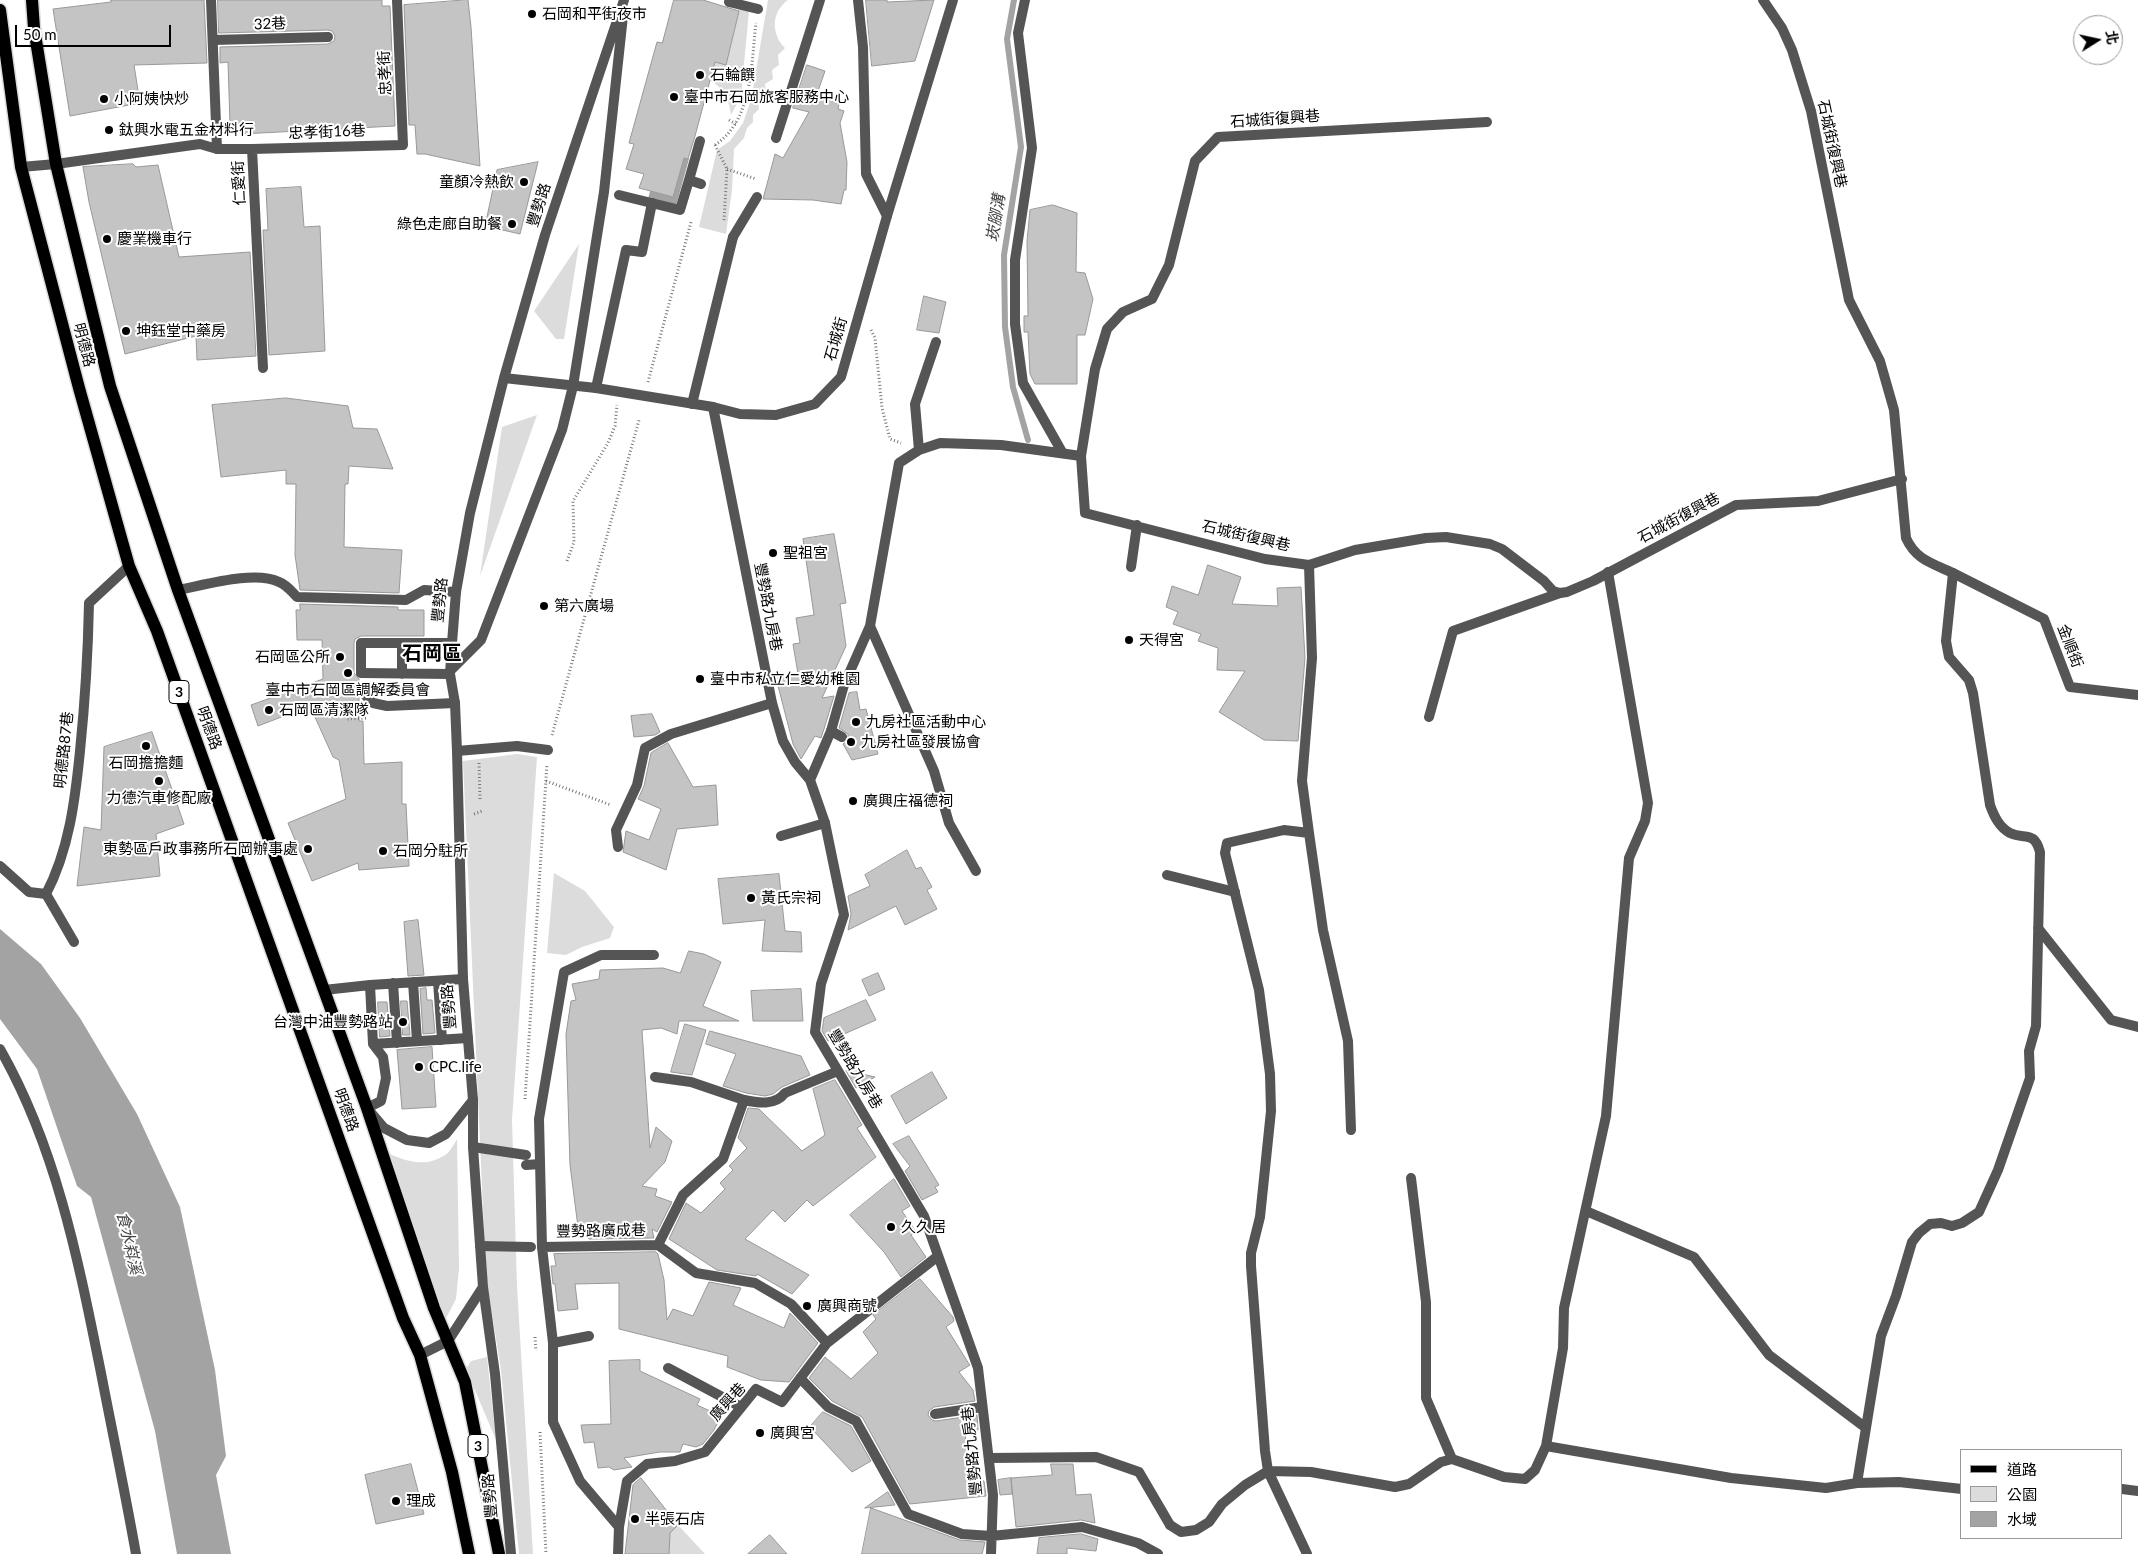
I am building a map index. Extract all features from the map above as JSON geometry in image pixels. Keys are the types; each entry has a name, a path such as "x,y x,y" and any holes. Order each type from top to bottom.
{"main road":[{"name":"明德路","path":"32,0 34,28 56,164 110,386 178,590 367,1108 434,1308 448,1341"},
{"name":"明德路","path":"0,10 21,166 78,388 129,566 160,640 403,1318 420,1355"},
{"name":"豐勢路","path":"448,1341 465,1382 500,1554"},
{"name":"豐勢路","path":"420,1355 452,1472 469,1554"}],"street":[{"name":"仁愛街","path":"211,0 217,149 252,149 263,368"},
{"name":"忠孝街","path":"396,0 403,145"},
{"path":"452,643 361,643 361,673 450,672 481,640 562,430 573,386 604,192 624,0"},
{"name":"豐勢路","path":"511,1554 495,1374 483,1287 473,1146 472,1100 463,980 455,703 450,672 452,643 456,592 470,512 504,378 545,235 624,0"},
{"path":"776,138 820,0"},
{"path":"858,0 862,47 866,174 887,216"},
{"name":"石城街","path":"504,378 596,388 713,407 740,414 776,415 815,404 841,377 887,216 953,0"},
{"path":"1025,0 1018,33 1032,148 1015,260 1015,324 1023,383 1062,452"},
{"name":"石城街復興巷","path":"1487,122 1218,137 1195,161 1169,265 1152,299 1123,312 1107,330 1095,369 1081,456 1085,513 1265,559 1309,564 1355,550 1426,538 1446,537 1490,544 1502,549 1553,591 1560,593 1593,581 1736,505 1818,501 1902,479 1894,410 1880,361 1849,300 1811,111 1792,50 1782,28 1763,0"},
{"path":"728,1 758,9"},
{"name":"32巷","path":"213,40 328,37"},
{"path":"619,195 680,210 700,142"},
{"path":"21,166 56,164 200,144 217,149"},
{"name":"忠孝街16巷","path":"252,149 403,145"},
{"path":"690,180 701,184"},
{"path":"596,388 626,250 642,252 647,202 645,189"},
{"path":"692,404 733,237 757,197"},
{"path":"919,450 915,404 936,342"},
{"name":"豐勢路九房巷","path":"713,407 772,703 783,741 795,762 810,780 825,823 844,914 821,984 815,1032 924,1216 978,1368 993,1495 991,1554"},
{"path":"810,780 831,730 844,685 870,626 900,463 919,450 940,443 1001,445 1081,456"},
{"path":"1857,1482 1881,1336 1896,1296 1912,1242 1930,1224 1941,1223 1952,1226 1962,1223 1979,1212 1998,1170 2030,1078 2029,1051 2036,1026 2040,852 2038,842 2031,837 2011,834 2001,827 1994,817 1990,805 1973,693 1969,680 1949,657 1946,641 1953,573 1922,559 1912,550 1906,538 1902,479"},
{"path":"1131,568 1137,525"},
{"path":"1309,564 1312,658 1302,781 1323,930 1348,1041 1351,1130"},
{"name":"明德路87巷","path":"46,894 54,879 67,841 76,786 87,680 89,603 129,566"},
{"path":"989,1458 1096,1457 1139,1472 1170,1525 1181,1532 1196,1530 1209,1522 1222,1504 1245,1485 1268,1471 1311,1472 1395,1487 1409,1484 1441,1462 1452,1459 1504,1476 1525,1479 1535,1470 1546,1446 1563,1348 1564,1308 1606,1116 1629,858 1644,821 1648,803 1608,572"},
{"name":"金順街","path":"1953,573 2044,619 2070,687 2138,695"},
{"path":"178,590 246,577 278,581 288,587 297,597 406,600 424,590 456,592"},
{"path":"1429,717 1450,635 1453,631 1560,593"},
{"path":"870,626 934,771 949,822 976,871"},
{"path":"402,644 402,674"},
{"path":"366,695 373,703 386,706 455,703"},
{"path":"618,847 616,830 637,785 645,748 672,734 772,703"},
{"path":"831,730 842,737"},
{"path":"457,751 517,746 548,750"},
{"path":"781,836 825,823"},
{"path":"1307,1554 1268,1471 1265,1451 1251,1253 1261,1208 1271,1112 1270,1074 1259,990 1226,853 1227,843 1284,830 1309,832"},
{"path":"0,866 30,892 46,894 74,942"},
{"path":"1168,875 1235,892"},
{"path":"2038,928 2111,1020 2138,1027"},
{"path":"542,1246 539,1119 564,972 601,955 654,956"},
{"path":"324,990 370,984 463,980"},
{"path":"438,981 442,1040"},
{"path":"416,982 420,1041"},
{"path":"370,984 373,1044 383,1057 386,1078 381,1100 367,1108 384,1128 406,1140 428,1143 446,1134 472,1100"},
{"path":"390,984 394,1043"},
{"path":"373,1044 468,1038"},
{"path":"0,1049 17,1078 46,1151 74,1241 136,1554"},
{"path":"655,1077 691,1082 761,1104 780,1099 785,1093 838,1071"},
{"name":"豐勢路廣成巷","path":"619,1527 580,1481 553,1422 553,1343 542,1246 658,1246 683,1195 723,1159 744,1100"},
{"path":"473,1146 540,1164"},
{"path":"1411,1178 1426,1302 1426,1398 1452,1459"},
{"path":"1586,1211 1694,1257 1768,1354 1866,1428"},
{"path":"480,1246 530,1247"},
{"path":"658,1246 696,1273 755,1283 791,1304 827,1343"},
{"name":"廣興巷","path":"618,1554 619,1527 627,1481 647,1464 675,1461 705,1452 756,1390 782,1402 827,1343 938,1256"},
{"path":"420,1355 448,1341 483,1287"},
{"path":"553,1343 589,1336"},
{"path":"668,1368 742,1407"},
{"path":"800,1378 828,1407 856,1421 908,1514 962,1534 991,1536 1082,1527 1138,1543 1158,1554"},
{"path":"935,1414 982,1408"},
{"path":"1546,1446 1740,1479 1826,1488 1857,1482 1899,1482 1960,1489"},
{"path":"2123,1489 2138,1491"}],"path":[{"path":"729,120 736,124"},
{"path":"715,145 727,169 723,218 733,237"},
{"path":"727,169 756,180"},
{"path":"860,309 875,338 882,408 890,439 919,450"},
{"path":"567,561 574,542 573,502 608,443 615,426 618,392"},
{"path":"548,750 639,420"},
{"path":"478,750 480,799"},
{"path":"546,781 626,810"}],"green space":[{"path":"768,0 788,0 778,11 775,23 777,36 785,48 778,55 779,65 772,70 773,79 765,84 766,94 758,99 759,109 753,115 753,122 747,128 744,138 734,149 732,190 726,234 699,227 717,150 730,141 743,123 751,100"},
{"path":"739,9 749,11 741,96 731,115 725,95 710,80 715,62 726,65"},
{"path":"579,244 564,339 556,339 534,311"},
{"path":"537,415 480,576 502,427"},
{"path":"517,754 537,757 512,1120 517,1286 533,1554 519,1554 501,1370 486,1277 463,761"},
{"path":"554,873 585,891 614,927 610,938 582,947 566,955 547,953"},
{"path":"457,1139 459,1268 456,1299 442,1326 378,1148 403,1159 428,1162 447,1154"},
{"path":"487,1357 496,1440 466,1369 471,1361"},
{"path":"678,1525 705,1554 669,1554 664,1538"}],"water":[{"path":"684,158 689,159 676,206 648,199 650,191 673,197"},
{"name":"食水嵙溪","path":"0,929 41,964 80,1018 137,1114 180,1207 215,1370 226,1456 216,1475 231,1554 177,1554 155,1431 91,1197 77,1186 37,1069 0,1019"}],"building":[{"path":"111,0 204,0 207,63 134,65 140,103 70,116 53,9 111,2"},
{"path":"218,0 382,0 382,6 390,6 395,126 241,134 230,124 228,62 220,63 220,47 328,44 334,41 335,36 332,31 328,30 219,33"},
{"path":"468,0 480,166 417,154 415,125 409,125 404,5"},
{"name":"臺中市石岡旅客服務中心","path":"674,0 703,0 739,11 726,65 715,62 688,159 684,158 673,197 639,188 644,174 626,169 634,144 629,143 657,42 662,43"},
{"path":"866,0 887,0 887,2 934,0 915,61 872,66"},
{"path":"807,65 825,71 817,94 839,104 838,109 844,111 840,123 847,162 846,190 844,190 841,204 813,200 763,199 775,154 783,158 809,112 793,108"},
{"path":"538,162 520,234 485,226 497,170"},
{"path":"133,164 136,167 158,165 179,257 250,252 256,356 197,360 196,336 125,354 89,202 83,167"},
{"path":"301,187 304,227 320,226 325,351 269,355 263,230 268,230 266,189"},
{"path":"1053,205 1077,213 1076,272 1085,273 1093,299 1085,335 1077,335 1077,384 1035,384 1030,374 1028,332 1024,332 1024,316 1028,316 1027,241 1030,210"},
{"path":"924,296 946,302 939,333 917,330"},
{"path":"286,398 348,406 353,428 377,429 393,469 349,466 348,484 345,484 344,547 402,550 399,593 300,590 295,555 296,484 286,484 286,470 221,477 212,405"},
{"path":"834,534 846,603 840,604 846,646 822,698 834,696 821,738 815,736 801,759 793,744 776,678 798,674 793,644 800,643 796,618 814,615 803,539"},
{"path":"1208,565 1241,577 1232,604 1278,606 1277,588 1301,587 1305,658 1298,741 1264,740 1219,712 1245,671 1217,670 1218,648 1198,641 1201,634 1173,624 1178,612 1166,607 1172,586 1198,595"},
{"path":"300,604 398,607 398,610 424,610 424,636 361,636 355,639 354,643 354,673 359,679 359,721 363,721 364,764 402,762 402,804 406,804 409,866 359,870 358,863 312,881 288,823 346,799 339,760 333,757 310,706 258,726 251,705 323,679 322,640 297,640 296,610 300,610"},
{"name":"九房社區活動中心","path":"857,692 860,710 866,709 878,754 852,760 843,744 848,740 848,734 839,728 849,693"},
{"path":"652,714 660,732 655,735 634,737 631,716"},
{"path":"152,732 184,824 156,834 160,876 77,886 84,827 101,830 104,747"},
{"path":"668,743 693,787 716,785 718,825 677,829 666,870 623,852 626,831 649,840 661,809 638,799 644,786 651,753"},
{"path":"907,850 916,869 921,867 932,887 927,890 937,909 905,925 896,906 848,930 851,914 848,896 870,886 865,875"},
{"name":"黃氏宗祠","path":"779,874 785,931 801,932 802,952 762,951 765,920 723,924 718,879"},
{"path":"418,920 424,975 408,976 404,922"},
{"path":"689,951 704,954 721,962 703,1006 739,1021 679,1021 677,1034 661,1028 642,1030 650,1148 656,1127 672,1141 665,1162 642,1186 657,1189 655,1196 672,1202 657,1232 652,1229 654,1238 589,1239 578,1227 570,1165 566,1034 571,1001 576,1000 572,984 599,979 600,970 663,968 680,973"},
{"path":"878,973 885,989 869,996 862,980"},
{"path":"426,988 427,1000 432,1000 435,1033 423,1034 420,989"},
{"path":"801,989 803,1021 753,1021 751,991"},
{"path":"866,1000 876,1020 828,1041 822,1031 824,1018"},
{"path":"401,1001 407,1001 410,1035 403,1035"},
{"path":"378,1002 387,1002 390,1036 380,1037"},
{"path":"685,1024 706,1030 692,1075 671,1072"},
{"path":"710,1031 801,1056 810,1075 782,1087 773,1094 765,1096 723,1086 736,1054 706,1044"},
{"path":"432,1047 436,1107 402,1109 397,1050"},
{"path":"856,1066 862,1074 875,1077 856,1088 846,1071"},
{"path":"932,1072 947,1098 906,1124 891,1096"},
{"path":"835,1080 862,1125 857,1128 876,1157 813,1206 807,1200 785,1222 773,1210 745,1239 809,1275 792,1294 757,1274 756,1276 717,1270 669,1239 686,1203 701,1213 725,1189 720,1183 733,1170 729,1166 747,1148 738,1138 748,1108 759,1109 802,1151 825,1135 813,1089"},
{"path":"909,1136 939,1185 935,1187 938,1192 922,1200 905,1171 910,1166 893,1144"},
{"path":"894,1179 910,1206 902,1211 916,1232 911,1235 926,1257 901,1277 884,1252 850,1215"},
{"path":"656,1252 664,1280 667,1320 673,1309 693,1316 709,1282 741,1288 733,1305 784,1328 790,1313 818,1343 789,1382 761,1380 727,1367 728,1356 619,1329 619,1283 575,1284 578,1309 558,1311 551,1266 556,1266 554,1254"},
{"path":"920,1279 953,1317 954,1321 946,1327 970,1365 959,1372 973,1390 975,1401 934,1407 929,1411 928,1415 932,1420 936,1421 977,1415 978,1430 965,1432 970,1482 984,1481 986,1496 910,1504 862,1417 832,1401 809,1378 825,1357 851,1379 878,1353 863,1332 876,1319 873,1315"},
{"path":"640,1360 640,1371 700,1399 697,1405 721,1416 714,1430 703,1444 696,1447 683,1444 680,1452 660,1452 624,1458 632,1467 614,1470 609,1467 598,1468 594,1442 584,1443 581,1425 611,1424 609,1361"},
{"path":"823,1412 851,1426 871,1461 852,1472 810,1427"},
{"name":"理成","path":"411,1464 424,1514 376,1524 365,1475"},
{"path":"1051,1464 1073,1464 1076,1495 1091,1494 1095,1523 1081,1520 1016,1527 1011,1478 1052,1475"},
{"path":"641,1478 678,1525 670,1533 669,1554 625,1554 633,1485"},
{"path":"1011,1478 1012,1494 1000,1495 998,1480"},
{"path":"888,1492 895,1505 865,1508"},
{"path":"871,1508 960,1540 985,1542 982,1554 862,1554"},
{"path":"1081,1534 1098,1539 1096,1551 1067,1548 1067,1554 1037,1554 1039,1538"},
{"path":"770,1535 787,1554 748,1554"}],"waterway":[{"name":"崁腳溝","path":"1014,0 1007,39 1021,147 1004,255 1005,327 1013,387 1028,440"}],"place":[{"name":"石岡和平街夜市","path":"532,14"},
{"name":"石輪饌","path":"700,75"},
{"name":"臺中市石岡旅客服務中心","path":"674,97"},
{"name":"小阿姨快炒","path":"104,99"},
{"name":"鈦興水電五金材料行","path":"109,130"},
{"name":"童顏冷熱飲","path":"524,182"},
{"name":"綠色走廊自助餐","path":"512,224"},
{"name":"慶業機車行","path":"107,239"},
{"name":"坤鈺堂中藥房","path":"126,331"},
{"name":"聖祖宮","path":"773,553"},
{"name":"第六廣場","path":"544,606"},
{"name":"天得宮","path":"1129,640"},
{"name":"石岡區公所","path":"340,657"},
{"name":"臺中市石岡區調解委員會","path":"348,673"},
{"name":"臺中市私立仁愛幼稚園","path":"700,679"},
{"name":"石岡區清潔隊","path":"269,710"},
{"name":"九房社區活動中心","path":"856,722"},
{"name":"九房社區發展協會","path":"851,742"},
{"name":"石岡擔擔麵","path":"146,746"},
{"name":"力德汽車修配廠","path":"159,781"},
{"name":"廣興庄福德祠","path":"853,801"},
{"name":"東勢區戶政事務所石岡辦事處","path":"308,849"},
{"name":"石岡分駐所","path":"383,851"},
{"name":"黃氏宗祠","path":"751,898"},
{"name":"台灣中油豐勢路站","path":"403,1022"},
{"name":"CPC.life","path":"419,1067"},
{"name":"久久居","path":"891,1227"},
{"name":"廣興商號","path":"807,1306"},
{"name":"廣興宮","path":"760,1433"},
{"name":"理成","path":"396,1501"},
{"name":"半張石店","path":"635,1519"}],"district":[{"name":"石岡區","path":"432,654"}]}
